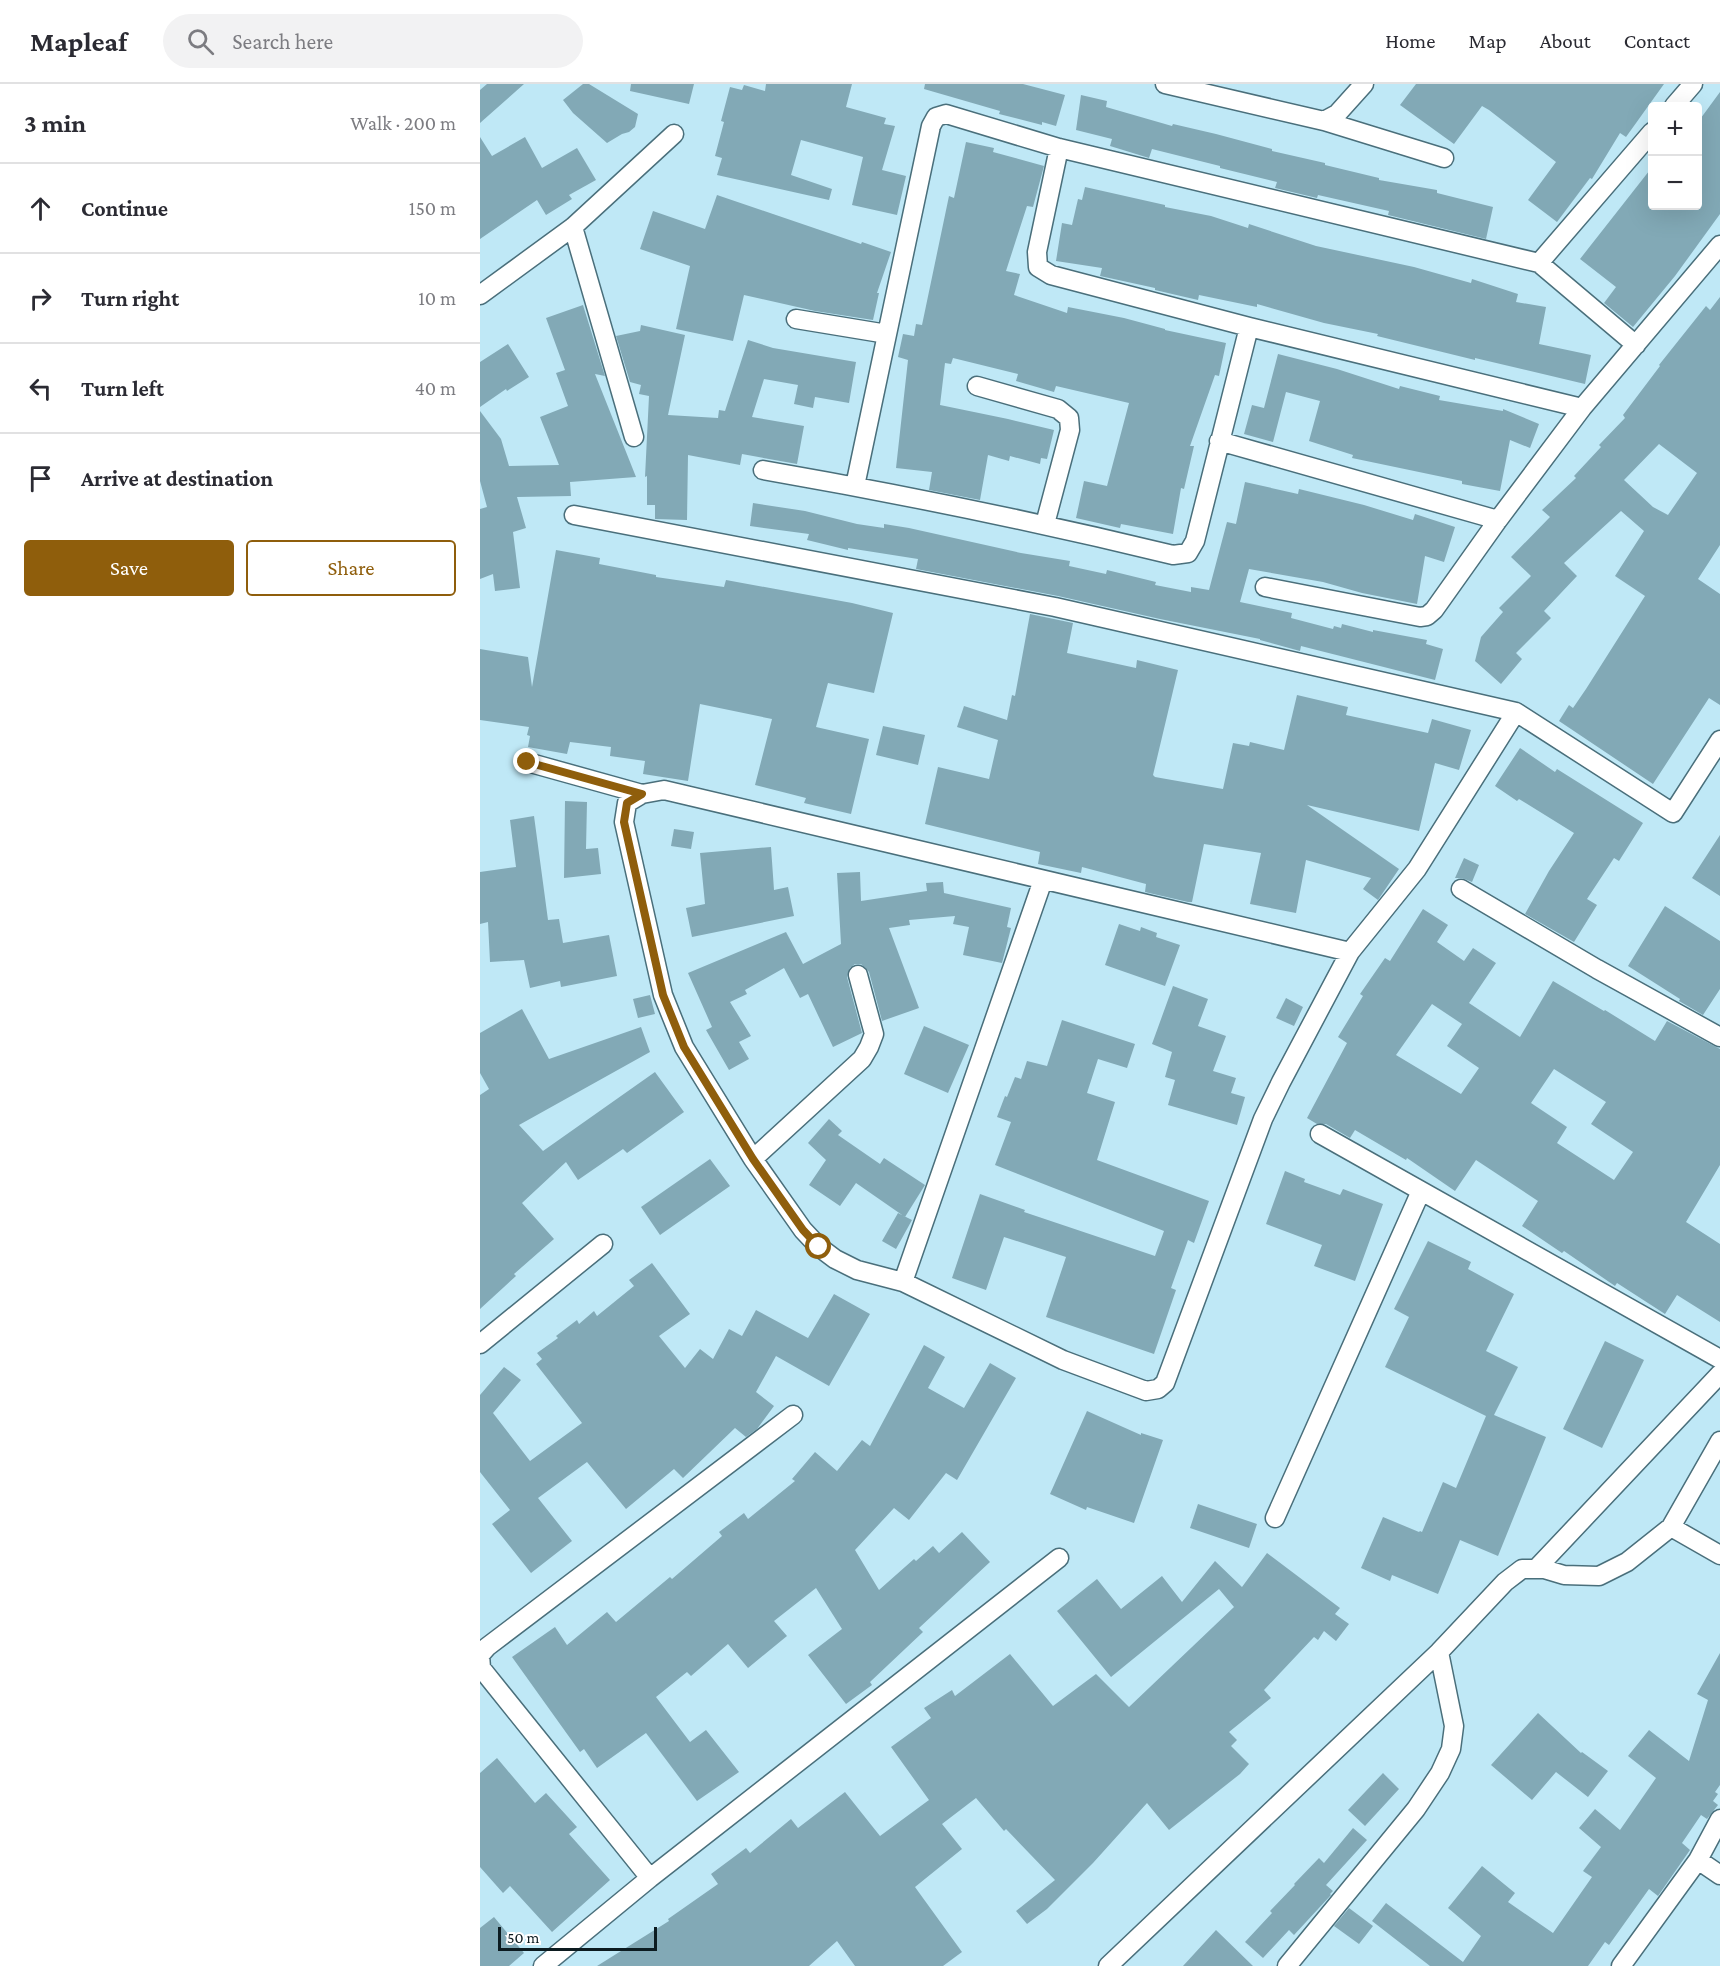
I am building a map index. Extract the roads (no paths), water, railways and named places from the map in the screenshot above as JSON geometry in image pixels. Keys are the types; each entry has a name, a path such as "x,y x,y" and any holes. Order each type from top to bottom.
{"street":[{"path":"1165,84 1324,121 1443,158"},
{"path":"1324,121 1337,114 1364,84"},
{"path":"1677,102 1693,84"},
{"path":"855,486 931,126 936,117 946,114 1059,148 1539,263 1636,345"},
{"path":"480,295 573,227 674,134"},
{"path":"1539,263 1648,138"},
{"path":"1059,148 1037,252 1038,267 1051,275 1249,327 1582,408"},
{"path":"573,227 634,437"},
{"path":"1265,587 1420,617 1427,616 1434,610 1582,408 1720,245"},
{"path":"796,319 887,334"},
{"path":"763,470 1045,524 1173,555 1188,553 1195,540 1249,327"},
{"path":"977,386 1058,409 1069,418 1070,430 1045,524"},
{"path":"1219,441 1498,520"},
{"path":"574,515 1055,608 1516,712 1673,813 1720,740"},
{"path":"1350,952 664,790 642,794 627,803 624,822 663,995 684,1047 753,1159 803,1230 819,1247 835,1259 857,1270 903,1282 1063,1360 1146,1391 1158,1389 1165,1383 1263,1119 1350,952 1417,869 1516,712"},
{"path":"527,762 642,794"},
{"path":"903,1282 1043,880"},
{"path":"1461,889 1597,969 1720,1037"},
{"path":"753,1159 862,1059 869,1047 874,1034 858,975"},
{"path":"1320,1134 1720,1359"},
{"path":"1275,1518 1421,1191"},
{"path":"480,1344 603,1244"},
{"path":"1536,1569 1720,1374"},
{"path":"650,1878 481,1668 480,1655 487,1647 793,1414"},
{"path":"1108,1966 1439,1652 1504,1581 1522,1569 1544,1569 1564,1575 1599,1576 1627,1563 1671,1527 1720,1441"},
{"path":"1671,1527 1720,1555"},
{"path":"543,1966 650,1878 1059,1558"},
{"path":"1287,1966 1416,1809 1448,1757 1454,1726 1439,1652"},
{"path":"1621,1966 1698,1860 1720,1819"},
{"path":"1698,1860 1720,1875"}]}
